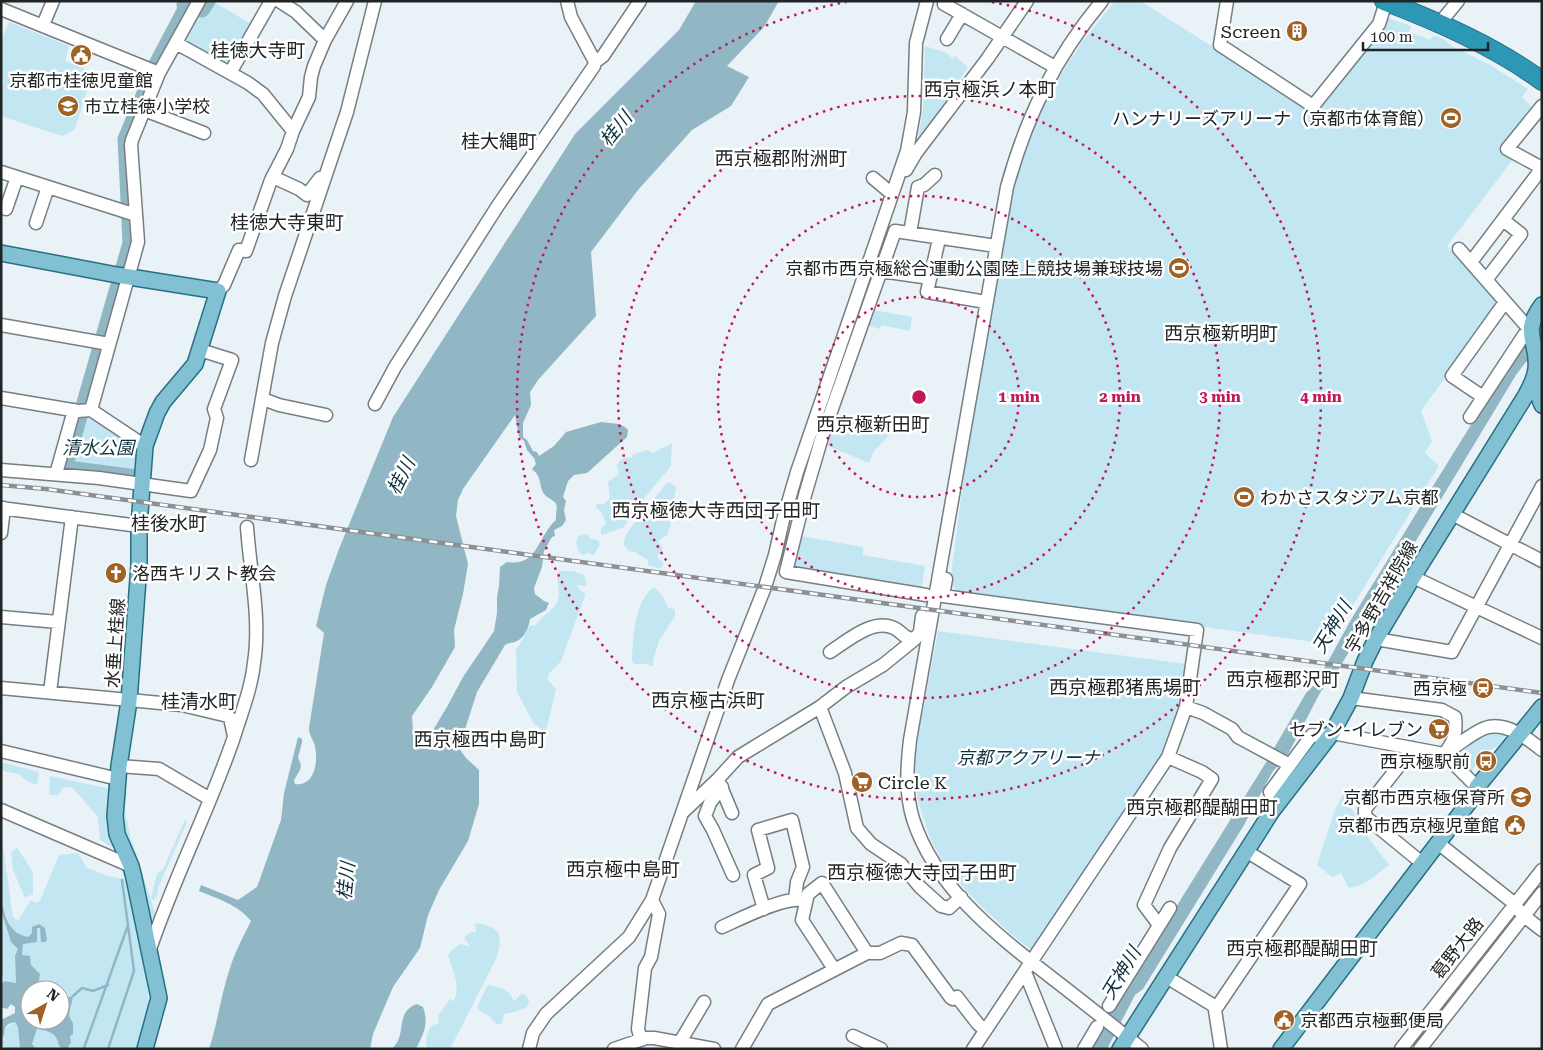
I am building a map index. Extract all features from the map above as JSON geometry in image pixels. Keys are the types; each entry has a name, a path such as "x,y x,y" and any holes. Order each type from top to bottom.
{"highway":[{"path":"1385,2 1439,24 1499,54 1542,81"}],"main road":[{"path":"1,254 218,291"},
{"name":"水垂上桂線","path":"145,1049 159,998 131,866 117,834 115,816 129,700 139,566 139,526 145,446 162,402 195,364 218,291"},
{"path":"1542,305 1533,317 1530,330 1535,350 1542,405"},
{"name":"宇多野吉祥院線","path":"1123,1040 1276,805 1332,732 1351,698 1376,638 1526,395 1537,370"},
{"path":"1281,1049 1473,797 1477,787 1542,707"}],"street":[{"path":"43,25 53,1"},
{"path":"56,474 82,411 124,275 138,242 132,214 131,145 144,110 155,71 176,43 197,4 183,1"},
{"path":"230,73 271,1"},
{"path":"279,1 296,12 325,40"},
{"path":"218,291 224,285 239,250 246,251 292,131 309,97 311,77 325,40 346,1"},
{"path":"251,460 272,343 285,296 347,112 375,1"},
{"path":"568,1 571,17 595,62"},
{"path":"375,404 398,362 497,206 595,62 603,56 640,1"},
{"path":"529,1049 533,1034 546,1014 629,936 652,900 728,680 765,587 802,456 907,151 914,112 916,43 927,1"},
{"path":"945,1 944,4 1055,67"},
{"path":"892,194 916,153 1027,1"},
{"path":"1102,1 1072,40 1055,67 1034,106 1014,161 986,302 910,740 907,772 913,818 924,847 941,875 1028,967 1123,1040 1142,1049"},
{"path":"1227,1 1220,45 1313,106 1379,24 1385,2"},
{"path":"1439,24 1458,1"},
{"path":"1,9 155,71"},
{"path":"947,39 962,14"},
{"path":"176,43 248,83 263,94 292,131"},
{"path":"1471,262 1542,168 1507,149 1542,106"},
{"path":"144,110 204,133"},
{"path":"1,172 132,214"},
{"path":"273,178 307,195 320,177 325,174"},
{"path":"910,233 918,187 924,185 935,175"},
{"path":"6,209 17,177"},
{"path":"873,178 892,194"},
{"path":"36,223 48,187"},
{"path":"1486,280 1521,234 1503,220"},
{"path":"926,595 786,572 822,437 895,231 996,246"},
{"path":"939,239 927,292 986,302"},
{"path":"1459,249 1530,330 1524,335 1470,417"},
{"path":"881,271 930,278"},
{"path":"1482,397 1452,376 1505,302"},
{"path":"1,325 104,343"},
{"path":"1,470 99,478 191,491 210,450 217,418 214,409 232,360 200,350"},
{"path":"1,398 82,411 145,446"},
{"path":"263,399 278,405 326,415"},
{"path":"733,875 714,830 705,816 720,783 738,757 820,707 846,687 883,665 915,639 920,632 943,503 955,483"},
{"path":"955,483 958,507 943,596 1197,630 1186,707 1168,757 973,1049"},
{"path":"1376,638 1452,652 1542,486"},
{"path":"1,533 3,508 139,526"},
{"path":"1452,514 1542,561"},
{"path":"50,692 72,517"},
{"path":"149,952 210,799 250,689 255,662 255,606 247,527"},
{"path":"1413,577 1542,638"},
{"path":"1,617 58,622"},
{"path":"830,652 873,625 894,628 906,638 915,639"},
{"path":"1,688 182,705 228,716 234,736"},
{"path":"1351,698 1442,710 1455,717 1456,727 1452,744 1444,754"},
{"path":"820,707 845,773 857,828 871,844 901,864 920,887 941,906 949,908 961,897"},
{"path":"1186,707 1203,713 1232,729 1238,737 1288,764"},
{"path":"1444,754 1486,728 1500,727 1520,734 1542,750"},
{"path":"1276,805 1270,792 1288,764 1312,735 1322,736 1332,732 1444,754 1477,787"},
{"path":"1413,748 1365,809 1364,814 1422,863"},
{"path":"1,751 119,773 159,770 210,799"},
{"path":"1159,925 1144,905 1170,848 1212,779 1202,772 1168,757"},
{"path":"682,813 720,783"},
{"path":"720,783 732,813"},
{"path":"1,810 131,866"},
{"path":"764,909 754,875 768,868 758,830 792,820 803,867 798,882 802,920 834,969"},
{"path":"1438,843 1542,930"},
{"path":"1220,1049 1216,1007 1300,884 1246,851"},
{"name":"葛野大路","path":"1402,1049 1542,870"},
{"path":"722,927 764,909 801,900 822,883 867,953"},
{"name":"葛野大路","path":"1423,1045 1542,893"},
{"path":"641,1040 638,1029 645,968 651,957 658,914 652,900"},
{"path":"1109,1006 1170,908"},
{"path":"742,1049 768,1004 867,953 880,953 901,943 912,945 951,998 953,1000 957,998 985,1030"},
{"path":"1028,967 1056,1049"},
{"path":"1165,976 1216,1007"},
{"path":"680,1042 704,1002"},
{"path":"1084,1049 1100,1023"},
{"path":"1415,1032 1423,1045"},
{"path":"853,1036 881,1049"},
{"path":"614,1049 641,1040 654,1038 714,1049"}],"green space":[{"path":"210,1 253,25 231,65 225,67 186,44 185,39 200,12 204,11"},
{"path":"1115,1 1140,1 1313,110 1388,18 1411,26 1409,32 1430,40 1433,36 1444,39 1452,46 1490,65 1528,89 1522,97 1534,109 1500,146 1514,158 1447,246 1498,305 1421,411 1432,441 1425,453 1439,466 1329,644 958,593 950,582 969,437 1001,251 1020,165 1036,120 1057,81 1082,42"},
{"path":"9,22 69,46 65,61 93,72 75,129 62,136 1,116 1,41"},
{"path":"925,46 947,53 953,59 955,56 968,67 958,82 962,86 921,142 918,140 923,110"},
{"path":"872,310 912,317 910,331 881,325 880,329 866,325"},
{"path":"836,415 897,427 874,451 869,463 826,445"},
{"name":"清水公園","path":"83,416 136,445 140,453 138,474 69,465"},
{"path":"672,443 671,466 642,501 638,509 623,528 601,534 601,529 606,523 596,504 604,504 610,498 608,482 618,475 619,470 616,466 627,457 632,458 633,454 648,450 653,453"},
{"path":"670,482 676,487 670,527 667,535 658,541 663,549 657,557 664,563 660,569 648,565 648,560 635,552 629,551 623,544 626,535 635,522 644,522 648,514 647,508 665,485"},
{"path":"587,534 591,539 598,540 600,544 594,555 588,553 583,555 579,552 576,543 578,536"},
{"path":"800,536 863,547 863,555 925,566 922,586 917,589 792,567"},
{"path":"559,571 573,571 584,575 587,586 576,585 585,593 585,596 561,661 547,679 556,689 545,735 534,724 517,692 516,649 530,625 535,626 556,603 559,596"},
{"path":"654,587 662,595 668,608 675,609 675,616 659,641 653,666 634,664 632,661 636,621 642,602"},
{"name":"京都アクアリーナ","path":"938,631 1186,664 1178,716 1163,755 1032,950 1012,935 951,874 930,838 918,801 915,779 916,749"},
{"path":"1494,734 1506,735 1499,745 1486,753 1471,771 1462,763 1462,757 1467,747 1477,739"},
{"path":"1,762 39,772 37,784 30,783 17,774 1,770"},
{"path":"50,776 111,789 120,852 100,840 98,817 72,787 63,788 58,796 49,794"},
{"path":"125,789 127,792 125,812 130,835 156,916 149,923 123,826 122,811"},
{"path":"1343,794 1370,840 1389,865 1370,880 1353,887 1348,887 1341,873 1332,877 1317,865 1334,812"},
{"path":"185,820 187,822 154,900 151,898 157,874 163,869"},
{"path":"1,832 13,917 18,921 31,900 37,903 40,901 59,855 78,853 87,868 108,876 130,880 148,991 149,1017 137,1049 70,1049 68,1047 73,1023 70,1018 72,1006 70,1006 70,980 38,980 31,965 22,955 23,943 37,928 40,928 47,939 45,928 39,924 33,927 32,933 28,937 21,935 10,927 1,899"},
{"path":"17,848 33,873 33,894 25,898 13,870 11,852"},
{"path":"1,910 11,941 19,949 15,956 16,983 5,981 1,984 4,980 1,972"},
{"path":"475,923 490,927 498,933 500,943 496,959 450,1049 427,1049 426,1041 429,1029 439,1023 438,1016 450,999 454,1001 456,996 456,979 448,956 460,944 470,946 464,938 471,932 476,932"},
{"path":"490,985 505,990 514,1001 521,994 526,995 529,1001 527,1007 504,1014 502,1024 496,1024 489,1016 478,1010 478,1005 487,986"},
{"path":"15,1022 18,1027 20,1049 6,1049 1,1044 3,1033 9,1025"},
{"path":"37,1030 41,1030 52,1033 59,1046 63,1049 36,1049 32,1044"}],"water":[{"name":"桂川","path":"696,1 779,1 764,27 727,66 749,77 731,106 692,130 638,190 591,252 596,316 538,380 530,392 531,405 523,423 523,437 539,456 554,446 566,432 601,422 619,424 625,427 628,430 627,437 587,473 574,475 568,481 563,497 566,501 564,510 566,520 562,526 554,530 555,536 552,537 544,551 542,567 534,588 535,594 549,603 546,610 530,619 526,632 520,639 505,645 477,692 459,748 466,758 479,770 479,804 468,841 439,890 428,915 420,948 393,987 373,1034 370,1049 209,1049 230,968 251,921 240,910 199,891 201,885 238,900 257,887 281,820 284,793 298,737 302,739 298,757 301,765 294,780 295,784 302,784 312,776 316,756 309,728 324,633 316,626 326,585 339,549 393,417 575,134 679,30","holes":["515,415 519,437 524,441 527,450 534,458 536,464 532,469 538,475 544,494 556,504 556,520 531,555 525,560 507,562 500,567 494,631 463,677 432,732 418,741 413,732 412,716 432,687 455,647 454,630 468,564 456,516 458,500 463,489"]},
{"path":"1542,319 1542,348 1525,363 1516,375 1335,675 1321,691 1286,758 1273,771 1244,825 1143,989 1135,995 1107,1049 1089,1049 1114,1006 1134,979 1306,693 1316,683 1352,618 1487,399 1499,382 1506,376 1517,355"},
{"path":"1,899 8,923 21,935 28,937 32,933 32,927 39,924 45,928 47,940 45,942 41,942 40,928 37,928 37,942 23,944 22,955 30,956 31,965 40,974 39,980 20,980 20,1030 37,1030 32,1044 36,1049 20,1049 18,1027 15,1022 8,1024 1,1038 1,1020 15,1013 15,1007 11,1004 7,1009 1,1007 1,984 5,981 16,983 15,956 18,949 11,942 1,910"},
{"path":"73,996 70,1011 70,997"},
{"path":"417,1004 423,1007 426,1024 416,1049 392,1049 399,1039 403,1018 407,1010"},
{"path":"70,1018 73,1023 73,1034 70,1036 71,1043 68,1047 70,1049 63,1049 59,1046 52,1033 41,1030 70,1030"}],"waterway":[{"path":"202,10 208,1"},
{"path":"136,477 68,468 66,465 130,243 125,139 156,64 185,9 184,5"},
{"path":"108,1049 134,971 122,880"},
{"path":"84,1048 127,928"},
{"path":"73,996 82,988 93,991 108,985"}],"railway":[{"path":"1,485 46,489 1542,693"}],"place":[{"name":"Screen","path":"1297,31"},
{"name":"京都市桂徳児童館","path":"81,55"},
{"name":"市立桂徳小学校","path":"68,106"},
{"name":"ハンナリーズアリーナ（京都市体育館）","path":"1451,118"},
{"name":"京都市西京極総合運動公園陸上競技場兼球技場","path":"1179,268"},
{"name":"わかさスタジアム京都","path":"1244,497"},
{"name":"洛西キリスト教会","path":"116,573"},
{"name":"西京極","path":"1483,688"},
{"name":"セブン-イレブン","path":"1439,729"},
{"name":"西京極駅前","path":"1486,761"},
{"name":"Circle K","path":"862,782"},
{"name":"京都市西京極保育所","path":"1521,797"},
{"name":"京都市西京極児童館","path":"1515,825"},
{"name":"京都西京極郵便局","path":"1284,1020"}],"district":[{"name":"桂徳大寺町","path":"258,50"},
{"name":"西京極浜ノ本町","path":"990,89"},
{"name":"桂大縄町","path":"499,141"},
{"name":"西京極郡附洲町","path":"781,158"},
{"name":"桂徳大寺東町","path":"287,222"},
{"name":"西京極新明町","path":"1221,333"},
{"name":"西京極新田町","path":"873,424"},
{"name":"西京極徳大寺西団子田町","path":"716,510"},
{"name":"桂後水町","path":"169,523"},
{"name":"西京極郡沢町","path":"1283,679"},
{"name":"西京極郡猪馬場町","path":"1125,687"},
{"name":"西京極古浜町","path":"708,700"},
{"name":"桂清水町","path":"199,701"},
{"name":"西京極西中島町","path":"480,739"},
{"name":"西京極郡醍醐田町","path":"1202,807"},
{"name":"西京極中島町","path":"623,869"},
{"name":"西京極徳大寺団子田町","path":"922,872"},
{"name":"西京極郡醍醐田町","path":"1302,948"}],"water label":[{"name":"天神川","path":"1332,627"},
{"name":"天神川","path":"1121,973"}]}
